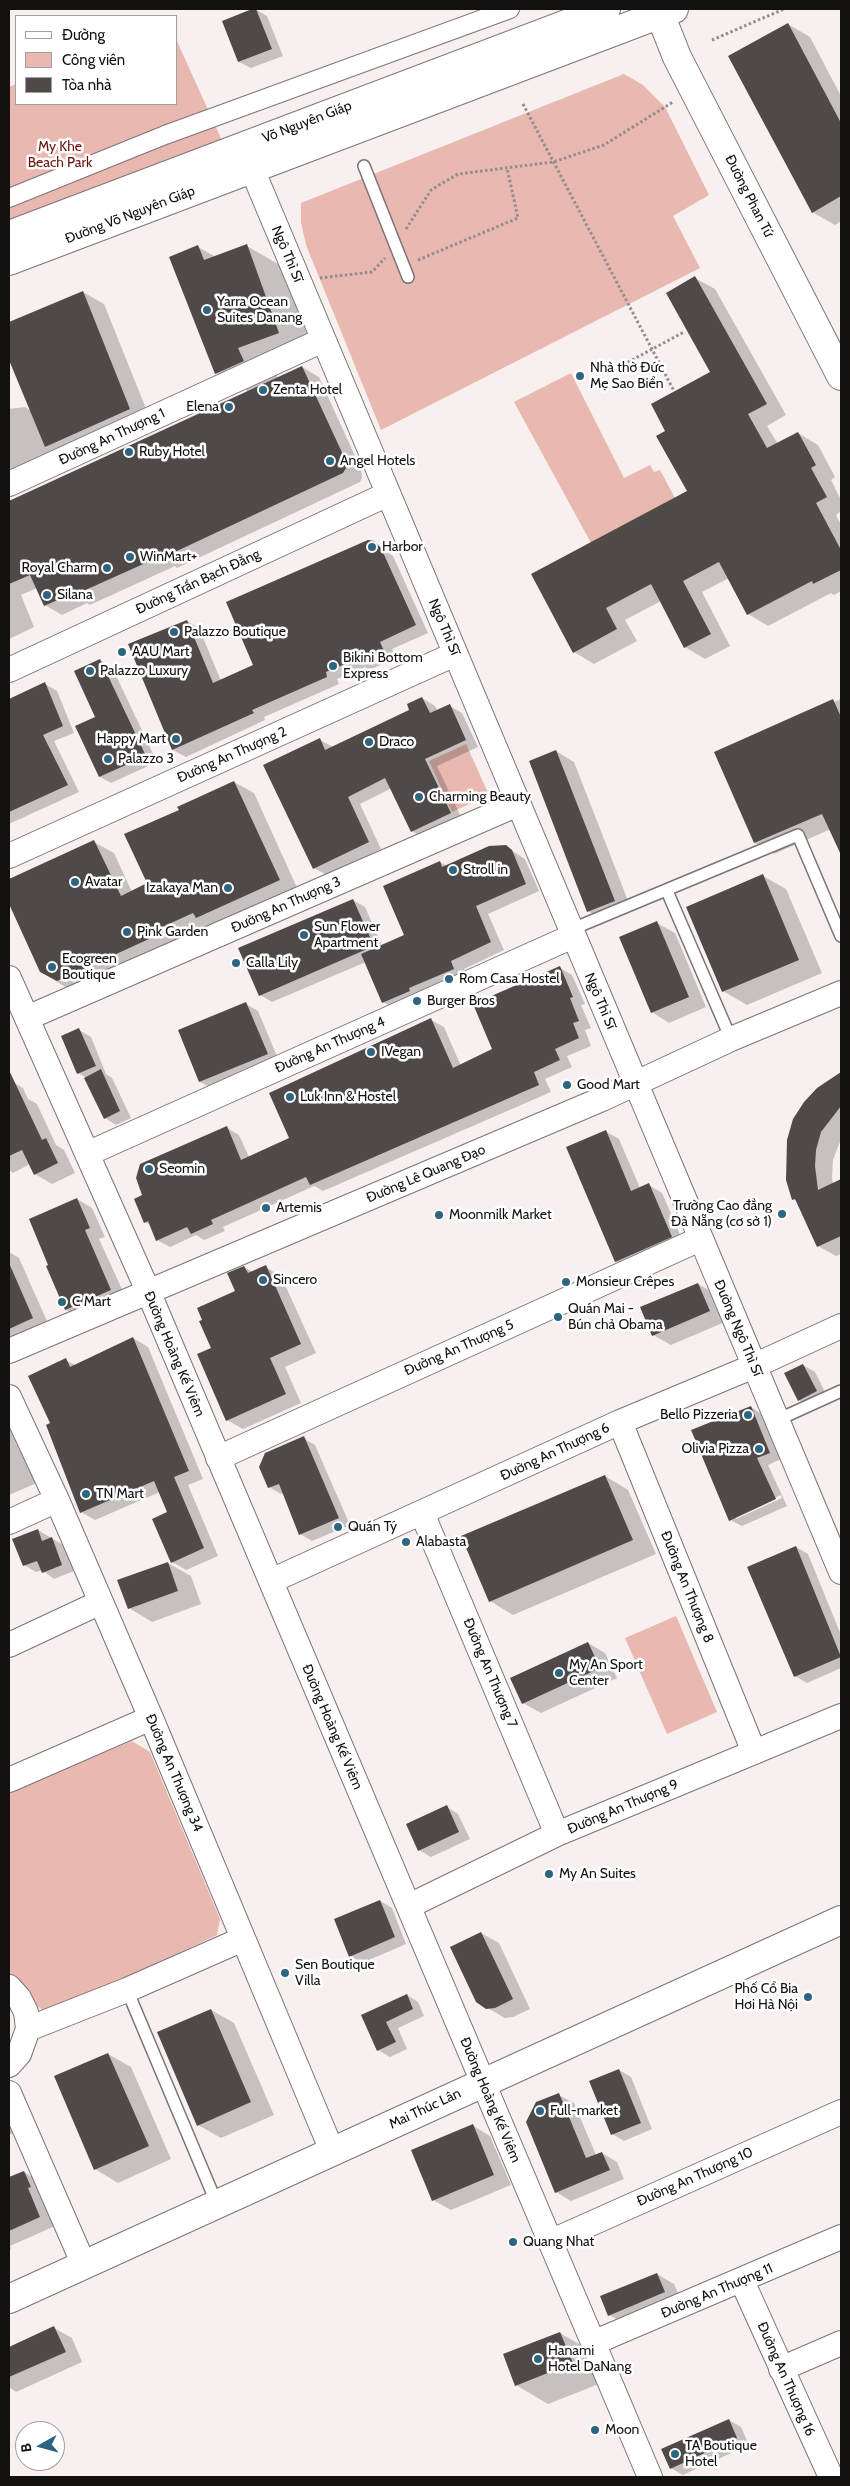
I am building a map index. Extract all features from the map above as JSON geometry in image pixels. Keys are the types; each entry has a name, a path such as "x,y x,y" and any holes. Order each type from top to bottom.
{"main road":[{"name":"Võ Nguyên Giáp","path":"248,158 606,9"},
{"name":"Võ Nguyên Giáp","path":"9,235 248,158 664,10"},
{"name":"Đường Phan Tứ","path":"664,10 677,57 841,376"},
{"name":"Đường Võ Nguyên Giáp","path":"9,261 248,158"},
{"name":"Mai Thúc Lân","path":"9,2299 841,1920"}],"street":[{"path":"9,198 183,128 510,9"},
{"name":"Ngô Thì Sĩ","path":"248,158 635,1085"},
{"name":"Đường An Thượng 1","path":"9,484 324,340"},
{"name":"Đường Trần Bạch Đằng","path":"9,670 388,494"},
{"name":"Đường An Thượng 2","path":"9,856 455,654"},
{"name":"Đường An Thượng 3","path":"27,1018 518,804"},
{"name":"Đường An Thượng 4","path":"87,1154 572,933"},
{"name":"Đường Hoàng Kế Viêm","path":"9,978 148,1291 650,2477"},
{"name":"Đường Lê Quang Đạo","path":"9,1351 635,1085 731,1039 841,993"},
{"name":"Đường Ngô Thì Sĩ","path":"635,1085 841,1572"},
{"name":"Đường An Thượng 5","path":"218,1458 700,1239"},
{"name":"Đường An Thượng 6","path":"271,1581 620,1422 754,1366 841,1326"},
{"name":"Đường An Thượng 34","path":"9,1397 57,1500 151,1718 332,2152"},
{"name":"Đường An Thượng 8","path":"620,1422 754,1752"},
{"path":"9,1522 57,1500"},
{"name":"Đường An Thượng 7","path":"422,1513 557,1834"},
{"path":"9,1645 101,1602"},
{"name":"Đường An Thượng 9","path":"409,1906 557,1834 841,1716"},
{"path":"9,1780 151,1718"},
{"path":"28,2029 127,1990 243,1938"},
{"path":"9,1987 19,1998 26,2012 28,2029 19,2054 9,2066"},
{"path":"9,2093 84,2265"},
{"name":"Đường An Thượng 10","path":"550,2242 841,2112"},
{"name":"Đường An Thượng 11","path":"593,2343 742,2281 841,2237"},
{"name":"Đường An Thượng 16","path":"742,2281 781,2369 832,2463"},
{"path":"781,2369 841,2343"}],"lane":[{"path":"364,166 408,277"},
{"path":"572,933 798,835 841,936"},
{"path":"667,891 731,1039"},
{"path":"777,1420 841,1392"},
{"path":"127,1990 217,2204"}],"path":[{"path":"712,40 784,9"},
{"path":"312,279 372,272 396,245 430,190 458,174 553,162 604,145 673,102"},
{"path":"523,104 674,391"},
{"path":"404,266 518,218 506,168"},
{"path":"619,367 684,332"}],"green space":[{"name":"My Khe Beach Park","path":"178,43 224,145 9,228 9,87 15,84 15,105 178,105"},
{"path":"624,74 643,85 665,107 709,195 673,216 700,268 381,430 306,245 301,222 301,203"},
{"path":"571,373 624,478 650,465 654,472 660,470 675,498 591,543 514,402"},
{"path":"466,744 489,795 452,812 429,761"},
{"path":"676,1616 717,1712 667,1734 625,1638"},
{"path":"132,1741 150,1752 220,1919 217,1935 49,2015 31,2001 16,1979 9,1975 9,1792"}],"building":[{"path":"256,9 272,49 238,62 222,21"},
{"path":"788,23 841,123 841,196 812,213 728,56"},
{"path":"247,244 279,333 238,348 244,361 215,374 169,257 198,245 204,260"},
{"path":"695,276 767,404 748,414 767,448 798,432 816,465 811,468 827,497 816,503 841,550 841,570 813,584 812,581 747,615 719,562 683,581 711,634 684,648 651,584 606,608 617,629 573,653 531,574 687,491 656,436 665,431 651,404 710,372 666,293"},
{"path":"83,291 130,409 45,447 9,360 9,322"},
{"path":"302,366 345,459 346,468 343,473 160,559 159,557 72,596 71,594 44,606 30,575 9,584 9,501"},
{"path":"368,540 374,541 381,548 416,625 380,642 384,651 356,663 354,660 326,672 327,677 252,710 254,713 172,750 128,644 187,620 213,683 253,665 226,602"},
{"path":"100,659 146,756 99,777 75,726 95,717 74,671"},
{"path":"45,682 63,726 43,735 68,785 9,812 9,699"},
{"path":"422,697 430,713 450,704 466,740 425,759 451,813 411,832 385,778 348,797 369,842 313,869 263,765 320,738 325,750 409,710 407,704"},
{"path":"833,699 841,717 841,855 822,814 754,843 714,752"},
{"path":"556,750 615,901 587,912 529,761"},
{"path":"234,781 280,880 196,918 193,913 147,934 149,939 57,981 40,972 9,904 9,879 94,840 121,896 147,883 124,834 179,810 177,807"},
{"path":"506,845 512,850 526,884 476,906 491,942 451,961 454,969 409,988 410,991 382,1003 361,954 404,935 383,886 440,861 442,867 489,846"},
{"path":"763,874 799,960 722,992 686,907"},
{"path":"353,899 374,946 259,996 238,948"},
{"path":"657,921 689,997 651,1013 619,937"},
{"path":"560,966 573,997 570,998 579,1021 573,1023 579,1038 555,1049 560,1060 534,1072 539,1085 310,1185 306,1177 211,1220 213,1224 191,1234 187,1227 156,1241 148,1221 144,1223 134,1199 142,1195 136,1178 140,1164 227,1126 241,1160 289,1138 269,1093 431,1018 453,1068 492,1049 473,1004"},
{"path":"246,1002 268,1054 199,1082 178,1030"},
{"path":"79,1028 96,1066 77,1074 61,1036"},
{"path":"101,1069 120,1111 104,1119 84,1078"},
{"path":"9,1070 42,1140 46,1138 58,1163 34,1175 22,1150 9,1156"},
{"path":"841,1072 841,1106 821,1132 816,1150 815,1166 818,1190 841,1179 841,1236 817,1247 795,1199 792,1200 786,1180 787,1140 793,1119 804,1102 817,1088"},
{"path":"606,1130 631,1191 649,1183 672,1237 615,1262 566,1147"},
{"path":"77,1198 90,1228 85,1230 111,1290 65,1310 29,1219"},
{"path":"9,1263 33,1318 9,1329"},
{"path":"266,1265 301,1344 270,1358 286,1394 226,1421 197,1354 211,1348 199,1321 202,1320 197,1308 235,1291 227,1273 244,1266 248,1273"},
{"path":"698,1283 710,1311 652,1336 640,1307"},
{"path":"133,1337 189,1471 174,1477 204,1548 171,1563 152,1519 167,1512 154,1481 80,1513 46,1425 50,1423 28,1376 66,1358 70,1367"},
{"path":"803,1364 817,1391 798,1401 784,1373"},
{"path":"751,1406 770,1453 757,1458 776,1499 729,1521 691,1430"},
{"path":"304,1436 339,1518 299,1535 279,1484 268,1488 259,1467 265,1453"},
{"path":"605,1475 633,1540 489,1602 461,1536"},
{"path":"38,1529 42,1541 52,1537 62,1565 42,1573 37,1561 23,1566 12,1539"},
{"path":"796,1546 841,1657 794,1677 747,1567"},
{"path":"168,1562 178,1591 128,1609 117,1580"},
{"path":"588,1642 600,1668 522,1704 510,1678"},
{"path":"447,1805 459,1832 418,1851 406,1824"},
{"path":"380,1900 395,1937 349,1957 334,1919"},
{"path":"481,1932 513,1999 495,2008 486,2009 476,2002 450,1947"},
{"path":"407,1994 413,2009 386,2022 396,2042 377,2051 361,2015"},
{"path":"211,2009 251,2102 197,2126 157,2032"},
{"path":"108,2053 149,2146 94,2170 54,2076"},
{"path":"619,2069 641,2123 611,2135 589,2081"},
{"path":"559,2093 586,2158 602,2152 610,2170 555,2193 526,2122 536,2102"},
{"path":"473,2124 494,2175 432,2201 411,2150"},
{"path":"24,2171 31,2187 28,2188 40,2217 9,2231 9,2177"},
{"path":"657,2273 665,2292 608,2316 600,2296"},
{"path":"54,2326 66,2352 9,2377 9,2347"},
{"name":"Hanami Hotel DaNang","path":"560,2332 573,2363 515,2386 503,2354"},
{"path":"729,2419 737,2438 670,2469 661,2449"}],"place":[{"name":"Yarra Ocean Suites Danang","path":"207,310"},
{"name":"Nhà thờ Đức Mẹ Sao Biển","path":"580,376"},
{"name":"Zenta Hotel","path":"263,390"},
{"name":"Elena","path":"229,407"},
{"name":"Ruby Hotel","path":"129,452"},
{"name":"Angel Hotels","path":"330,461"},
{"name":"Harbor","path":"372,547"},
{"name":"WinMart+","path":"130,557"},
{"name":"Royal Charm","path":"107,568"},
{"name":"Silana","path":"47,595"},
{"name":"Palazzo Boutique","path":"174,632"},
{"name":"AAU Mart","path":"122,652"},
{"name":"Bikini Bottom Express","path":"333,666"},
{"name":"Palazzo Luxury","path":"90,671"},
{"name":"Happy Mart","path":"176,739"},
{"name":"Draco","path":"369,742"},
{"name":"Palazzo 3","path":"108,759"},
{"name":"Charming Beauty","path":"419,797"},
{"name":"Stroll in","path":"453,870"},
{"name":"Avatar","path":"75,882"},
{"name":"Izakaya Man","path":"228,888"},
{"name":"Pink Garden","path":"127,932"},
{"name":"Sun Flower Apartment","path":"304,935"},
{"name":"Calla Lily","path":"236,963"},
{"name":"Ecogreen Boutique","path":"52,967"},
{"name":"Rom Casa Hostel","path":"449,979"},
{"name":"Burger Bros","path":"417,1001"},
{"name":"IVegan","path":"371,1052"},
{"name":"Good Mart","path":"567,1085"},
{"name":"Luk Inn & Hostel","path":"290,1097"},
{"name":"Seomin","path":"149,1169"},
{"name":"Artemis","path":"266,1208"},
{"name":"Trường Cao đẳng Đà Nẵng (cơ sở 1)","path":"782,1214"},
{"name":"Moonmilk Market","path":"439,1215"},
{"name":"Sincero","path":"263,1280"},
{"name":"Monsieur Crêpes","path":"566,1282"},
{"name":"C Mart","path":"62,1302"},
{"name":"Quán Mai - Bún chả Obama","path":"558,1317"},
{"name":"Bello Pizzeria","path":"748,1415"},
{"name":"Olivia Pizza","path":"759,1449"},
{"name":"TN Mart","path":"86,1494"},
{"name":"Quán Tý","path":"338,1527"},
{"name":"Alabasta","path":"406,1542"},
{"name":"My An Sport Center","path":"559,1673"},
{"name":"My An Suites","path":"549,1874"},
{"name":"Sen Boutique Villa","path":"285,1973"},
{"name":"Phố Cổ Bia Hơi Hà Nội","path":"808,1997"},
{"name":"Full-market","path":"540,2111"},
{"name":"Quang Nhat","path":"513,2242"},
{"name":"Hanami Hotel DaNang","path":"538,2359"},
{"name":"Moon","path":"595,2430"},
{"name":"TA Boutique Hotel","path":"675,2454"}]}
